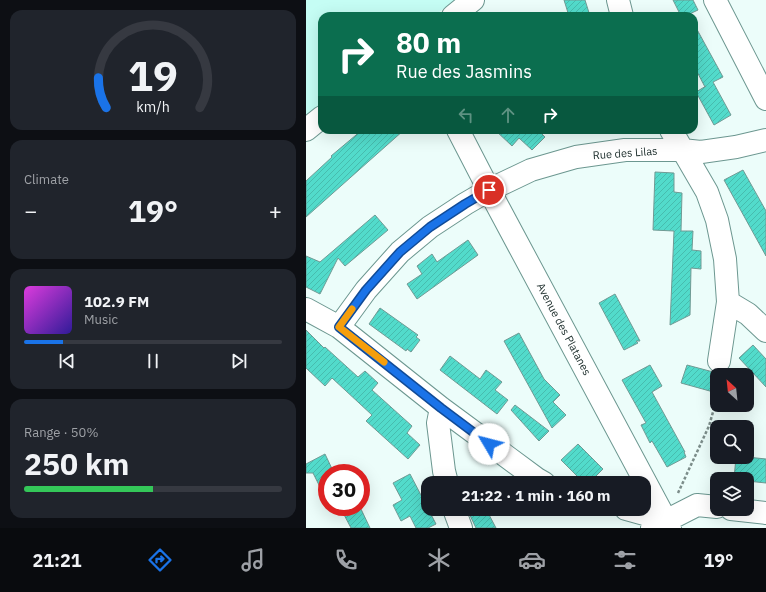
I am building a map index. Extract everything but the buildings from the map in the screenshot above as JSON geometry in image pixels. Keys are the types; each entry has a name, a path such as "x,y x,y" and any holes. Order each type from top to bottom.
{"street":[{"path":"458,12 473,0"},
{"path":"618,0 621,12"},
{"path":"715,0 766,99"},
{"path":"306,130 318,120"},
{"name":"Avenue des Platanes","path":"460,134 663,526"},
{"path":"673,134 707,192 717,220 725,259 728,302 719,362"},
{"name":"Rue des Lilas","path":"339,327 366,290 400,252 430,227 489,190 531,170 576,156 625,150 682,150 701,152 736,147 766,140"},
{"path":"728,302 748,314 766,331"},
{"path":"306,309 339,327 441,408 533,476"},
{"path":"441,408 438,423 445,476"},
{"path":"641,516 663,526 697,505 710,506"},
{"path":"754,512 766,513"},
{"path":"457,516 461,528"}],"path":[{"path":"663,526 709,426 713,412"}],"shaded area":[{"path":"306,0 455,0 439,12 318,12 318,106 306,115"}],"slow traffic":[{"path":"352,309 339,327 384,362"}],"route":[{"path":"489,190 430,227 400,252 366,290 339,327 489,444"}]}
